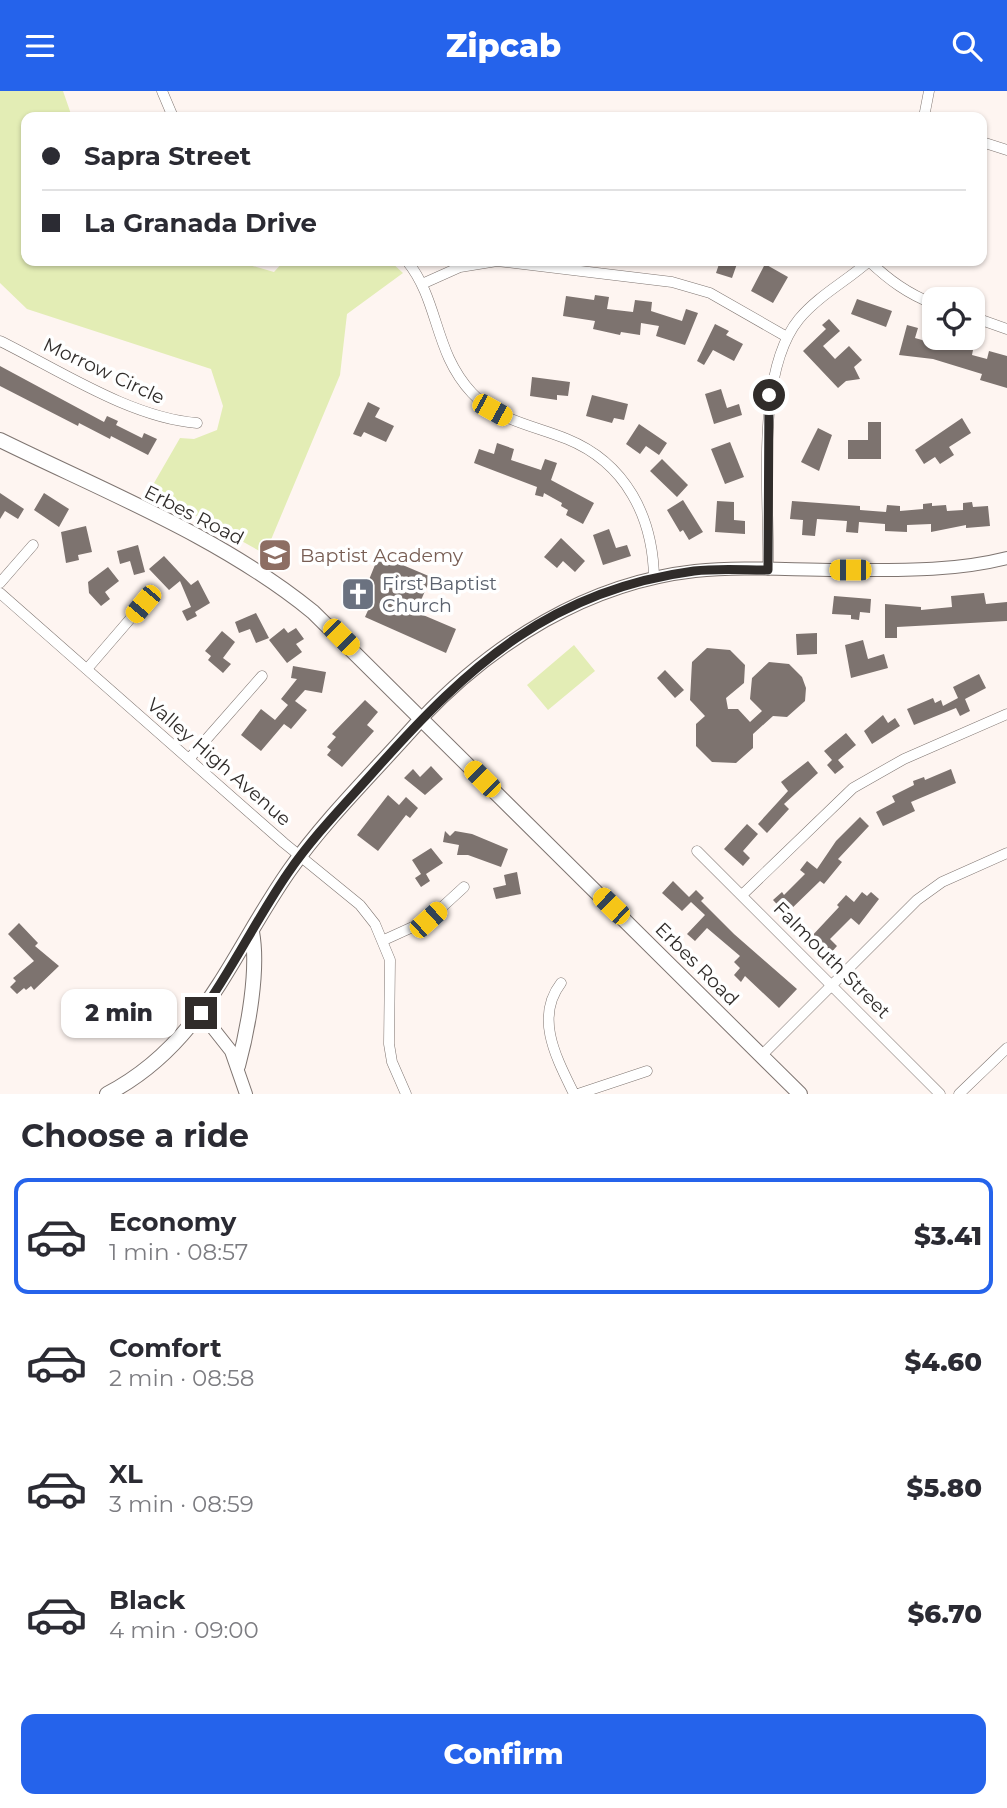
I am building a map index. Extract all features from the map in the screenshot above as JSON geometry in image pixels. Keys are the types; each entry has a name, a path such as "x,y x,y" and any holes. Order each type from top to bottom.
{"main road":[{"name":"Erbes Road","path":"0,440 251,566 313,612 800,1094"},
{"path":"107,1094 153,1063 201,1013 300,856 421,719"},
{"path":"238,1066 247,1034 257,956 252,932"}],"street":[{"path":"162,91 171,112"},
{"path":"925,112 929,91"},
{"path":"987,144 1007,150"},
{"path":"410,266 422,284 445,354 474,395 510,420 586,448 624,481 649,526 654,578"},
{"path":"422,284 466,266"},
{"path":"539,266 672,282 710,293 787,337"},
{"path":"768,570 769,393 776,363 787,337 813,304 862,266"},
{"path":"874,266 888,279 922,299"},
{"path":"985,321 1007,329"},
{"name":"Morrow Circle","path":"0,341 118,400 170,421 197,423"},
{"path":"0,583 33,545"},
{"path":"421,719 467,673 526,631 587,600 654,578 698,570 930,569 982,564 1007,558"},
{"name":"Valley High Avenue","path":"0,593 300,856 360,905 384,940 392,975 389,1044 392,1062 406,1094"},
{"path":"87,669 143,604"},
{"path":"189,759 262,676"},
{"path":"742,895 853,788 904,759 1007,714"},
{"name":"Falmouth Street","path":"697,852 940,1094"},
{"path":"762,1055 917,900 942,882 1007,853"},
{"path":"384,940 428,920 464,887"},
{"path":"561,983 550,997 550,1036 576,1094 647,1071"},
{"path":"201,1013 231,1051 246,1094"},
{"path":"960,1094 1007,1048"}],"green space":[{"path":"0,91 63,91 70,112 21,112 21,266 253,266 274,272 279,266 395,266 403,273 347,314 340,375 265,554 150,490 180,438 194,439 217,430 223,406 211,369 27,309 0,283"},
{"path":"574,645 595,671 548,710 527,685"}],"building":[{"path":"718,266 736,266 732,278 716,273"},
{"path":"764,266 788,277 773,303 751,291"},
{"path":"595,295 609,297 607,309 633,312 635,300 652,302 651,311 682,321 686,309 698,313 685,345 656,336 659,326 641,323 640,335 621,332 620,335 593,329 595,321 563,316 566,296 594,300"},
{"path":"857,299 892,311 886,327 851,314"},
{"path":"829,319 840,331 823,346 835,359 849,346 862,360 854,367 860,379 846,381 838,388 803,351 826,329 822,325"},
{"path":"715,324 729,331 726,335 743,344 734,361 713,350 704,365 697,361"},
{"path":"907,325 918,328 915,338 922,340 922,350 973,350 972,355 987,359 989,351 1007,356 1007,388 980,380 982,374 933,359 899,355"},
{"path":"0,366 104,422 107,416 118,421 116,425 142,438 144,433 157,439 148,455 111,436 110,439 79,423 78,426 0,386"},
{"path":"532,377 570,382 568,396 557,395 557,400 530,396"},
{"path":"721,389 727,408 739,404 742,415 714,424 705,394"},
{"path":"592,395 628,404 624,420 614,418 612,423 586,416"},
{"path":"368,402 380,408 375,417 394,426 386,442 364,432 361,437 353,434"},
{"path":"962,418 971,433 949,447 954,455 940,464 935,457 924,464 915,450"},
{"path":"868,422 881,422 881,459 848,459 848,440 868,440"},
{"path":"639,424 667,443 659,455 646,446 640,454 626,444"},
{"path":"818,428 832,435 819,471 801,462"},
{"path":"730,442 744,477 725,484 711,449"},
{"path":"497,443 514,449 511,460 541,470 545,459 557,463 551,480 594,503 583,524 566,515 568,510 561,506 562,503 544,493 543,497 535,495 537,487 474,463 479,449 494,454"},
{"path":"662,459 688,485 677,497 650,471"},
{"path":"0,493 24,509 18,519 5,511 0,519"},
{"path":"44,493 69,509 59,527 34,510"},
{"path":"683,500 703,532 689,540 683,530 680,532 667,510"},
{"path":"717,501 734,502 734,520 745,521 745,534 715,532"},
{"path":"792,501 860,506 860,510 886,512 887,505 900,506 900,511 923,509 923,504 932,503 932,506 946,505 947,511 963,510 963,503 972,502 973,507 988,506 990,526 966,528 966,525 931,532 931,524 907,525 907,532 885,531 885,524 859,522 858,533 846,532 847,521 817,519 815,536 802,535 803,520 790,519"},
{"path":"86,526 92,552 78,555 79,560 66,563 61,532"},
{"path":"609,529 616,548 627,545 631,556 603,565 593,535"},
{"path":"561,538 585,561 575,572 563,561 557,568 544,557"},
{"path":"138,545 145,572 134,575 130,561 120,564 117,551"},
{"path":"379,555 431,577 416,612 456,629 446,653 365,617 369,608 350,600 355,588 364,592"},
{"path":"164,556 191,585 198,580 210,603 195,612 197,616 187,621 182,611 191,607 180,581 169,590 149,569"},
{"path":"108,567 119,581 105,592 110,599 101,606 89,593 88,582"},
{"path":"984,593 986,604 1007,602 1007,621 897,627 897,638 885,638 885,604 921,607 921,610 952,607 951,596"},
{"path":"834,596 871,599 870,613 860,612 859,620 851,619 851,615 832,614"},
{"path":"256,613 269,638 256,643 250,629 239,633 235,622"},
{"path":"284,628 288,633 296,628 304,639 296,644 302,652 287,663 269,640"},
{"path":"222,631 235,642 223,658 231,664 223,673 208,660 211,656 205,651"},
{"path":"817,633 817,654 797,655 796,634"},
{"path":"863,640 868,659 884,654 888,668 851,678 845,645"},
{"path":"707,648 730,650 745,665 744,683 726,698 728,709 738,709 750,722 762,711 750,699 752,678 769,662 789,664 802,677 806,688 805,701 787,717 773,716 753,734 753,748 736,763 712,762 696,746 696,724 705,716 690,700 692,662"},
{"path":"293,666 326,672 322,693 305,690 295,701 307,710 291,729 284,724 261,751 241,735 261,709 275,720 288,705 281,699 297,679 291,678"},
{"path":"665,670 684,690 675,698 657,678"},
{"path":"979,674 986,688 965,699 970,711 960,716 956,708 914,725 907,709 933,698 935,703 941,700 943,706 958,698 953,687"},
{"path":"365,700 378,712 367,725 374,731 342,767 327,755 331,750 327,747 336,737 332,734"},
{"path":"883,715 888,723 895,718 900,726 872,744 864,731"},
{"path":"846,733 856,745 838,760 844,767 835,774 827,765 832,760 824,751"},
{"path":"808,761 818,773 784,804 789,809 767,833 758,824 788,791 781,782"},
{"path":"431,766 443,779 425,795 404,778 413,769 420,777"},
{"path":"951,769 956,783 911,802 915,811 883,826 876,812 895,802 892,796 914,785 913,781 924,777 925,780"},
{"path":"388,795 399,805 406,797 418,808 410,818 406,815 378,851 357,835"},
{"path":"860,817 869,826 838,859 842,862 824,884 820,881 786,914 773,900 782,892 784,895 805,874 800,870 807,861 817,869 836,841"},
{"path":"747,824 758,834 743,851 750,858 743,866 724,849"},
{"path":"445,831 450,836 455,831 472,834 508,849 501,867 468,855 457,855 459,845 443,842"},
{"path":"431,848 443,863 426,874 430,881 421,887 415,878 421,874 412,860"},
{"path":"517,872 521,894 496,899 493,888 506,885 504,875"},
{"path":"673,881 689,897 696,890 704,898 701,901 734,934 797,989 779,1008 745,976 741,982 734,975 740,968 734,962 740,956 707,928 695,941 687,934 705,915 691,902 682,911 662,893"},
{"path":"862,892 867,896 871,892 879,899 859,925 851,918 830,939 837,946 829,955 810,938 839,907 837,905 846,895 854,902"},
{"path":"19,923 38,943 35,946 59,966 34,990 31,986 17,994 10,987 16,981 13,978 34,961 8,934"}],"place":[{"name":"Baptist Academy","path":"275,555"},
{"name":"First Baptist Church","path":"358,594"}],"route":[{"path":"201,1013 300,856 421,719 467,673 526,631 571,607 620,587 698,570 768,570 769,395"}]}
